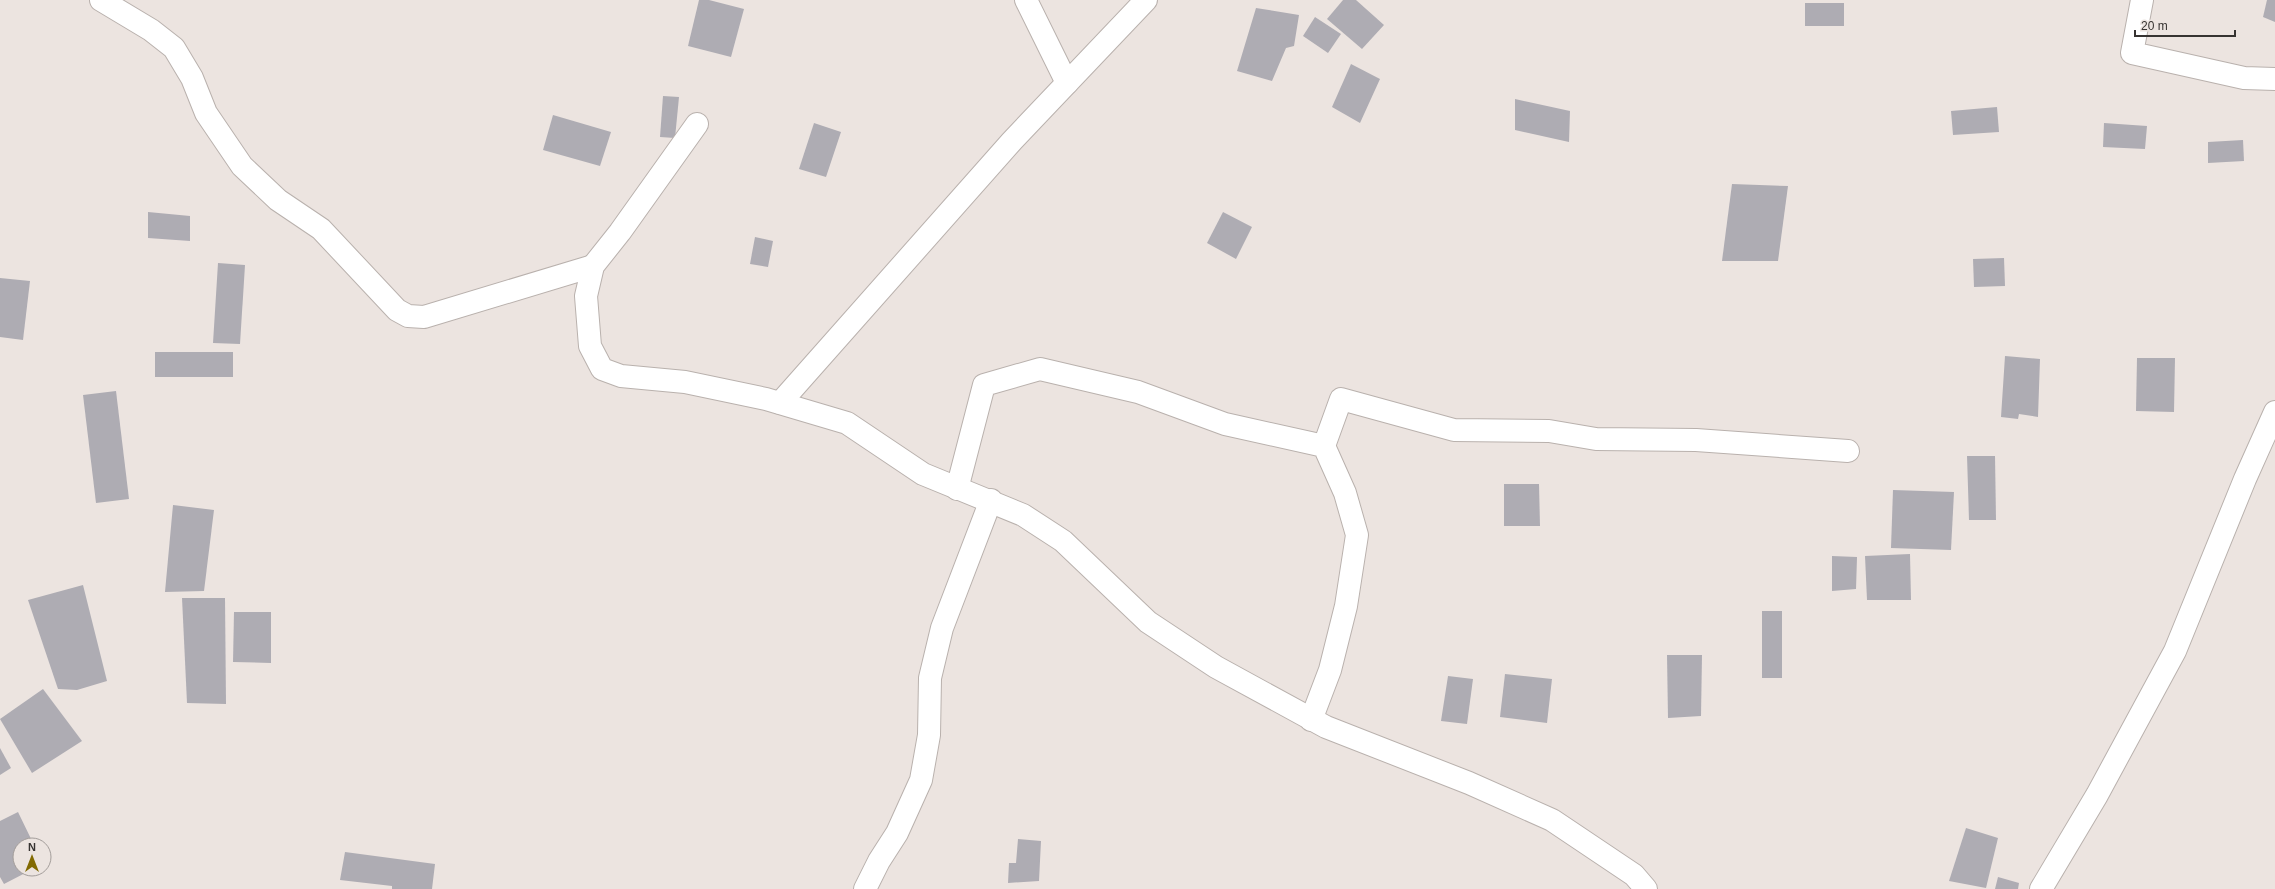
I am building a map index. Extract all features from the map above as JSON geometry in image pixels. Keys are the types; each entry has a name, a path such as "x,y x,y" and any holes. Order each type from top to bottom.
{"street":[{"path":"101,0 152,30 174,48 192,78 206,113 242,166 278,200 321,229 397,310 408,316 424,317 593,266"},
{"path":"1026,0 1067,83"},
{"path":"780,403 1012,141 1146,0"},
{"path":"2142,0 2132,53 2244,78 2275,79"},
{"path":"697,124 620,232 593,266 586,296 590,346 602,369 621,376 685,382 780,403 847,423 923,474 957,489 990,500 1023,515 1063,541 1148,622 1216,667 1326,728 1469,783 1552,820 1634,875 1646,889"},
{"path":"957,489 984,385 1040,369 1138,392 1225,424 1324,446"},
{"path":"1311,720 1330,670 1346,606 1357,535 1345,493 1324,446 1341,400 1454,430 1549,432 1596,439 1696,440 1848,451"},
{"path":"2041,889 2097,795 2175,651 2245,479 2275,412"},
{"path":"865,889 879,861 897,833 921,780 929,735 930,678 942,628 990,500"}],"building":[{"path":"699,0 709,0 744,9 731,57 688,46"},
{"path":"1343,0 1356,0 1384,25 1362,49 1327,19"},
{"path":"2267,0 2275,0 2275,22 2263,17"},
{"path":"1805,3 1844,3 1844,26 1805,26"},
{"path":"1256,8 1299,15 1294,46 1286,48 1272,81 1237,71"},
{"path":"1315,17 1341,34 1328,53 1303,36"},
{"path":"1351,64 1380,79 1360,123 1332,107"},
{"path":"663,96 679,97 675,138 660,137"},
{"path":"1515,99 1570,111 1569,142 1515,130"},
{"path":"1997,107 1999,132 1953,135 1951,111"},
{"path":"553,115 611,132 600,166 543,150"},
{"path":"814,123 841,132 826,177 799,169"},
{"path":"2104,123 2147,126 2145,149 2103,147"},
{"path":"2243,140 2244,161 2208,163 2208,142"},
{"path":"1732,184 1788,186 1778,261 1722,261"},
{"path":"148,212 190,216 190,241 148,238"},
{"path":"1223,212 1252,227 1236,259 1207,243"},
{"path":"755,237 773,241 768,267 750,264"},
{"path":"2004,258 2005,286 1974,287 1973,259"},
{"path":"218,263 245,265 240,344 213,343"},
{"path":"0,278 30,281 23,340 0,337"},
{"path":"155,352 233,352 233,377 155,377"},
{"path":"2005,356 2040,359 2038,417 2019,414 2018,419 2001,417"},
{"path":"2137,358 2175,358 2174,412 2136,411"},
{"path":"116,391 129,499 96,503 83,395"},
{"path":"1967,456 1995,456 1996,520 1969,520"},
{"path":"1504,484 1539,484 1540,526 1504,526"},
{"path":"1893,490 1954,492 1951,550 1891,548"},
{"path":"173,505 214,510 204,591 165,592"},
{"path":"1910,554 1911,600 1867,600 1865,556"},
{"path":"1832,556 1857,557 1856,589 1832,591"},
{"path":"83,585 107,681 77,690 58,689 28,600"},
{"path":"182,598 225,598 226,704 187,703"},
{"path":"1762,611 1782,611 1782,678 1762,678"},
{"path":"234,612 271,612 271,663 233,662"},
{"path":"1667,655 1702,655 1701,716 1668,718"},
{"path":"1505,674 1552,679 1547,723 1500,717"},
{"path":"1448,676 1473,679 1467,724 1441,721"},
{"path":"43,689 82,741 32,773 0,719"},
{"path":"0,748 11,768 0,775"},
{"path":"18,812 30,837 12,837 12,877 18,877 4,884 0,877 0,821"},
{"path":"1966,828 1998,838 1986,888 1949,881"},
{"path":"1018,839 1041,841 1039,881 1008,883 1009,863 1016,863"},
{"path":"345,852 435,864 432,889 392,889 392,886 340,880"},
{"path":"1998,877 2019,883 2018,889 1995,889"}]}
